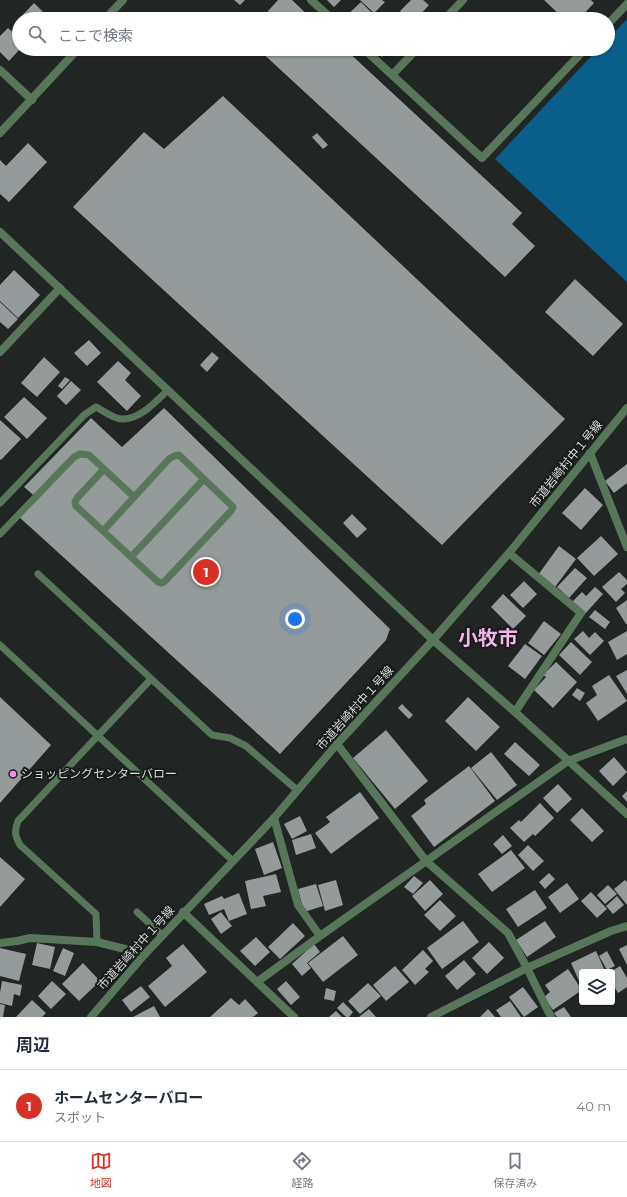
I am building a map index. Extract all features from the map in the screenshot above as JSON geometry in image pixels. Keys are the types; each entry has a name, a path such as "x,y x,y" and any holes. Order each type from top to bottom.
{"street":[{"path":"112,12 123,0"},
{"path":"311,0 324,12"},
{"path":"452,12 463,0"},
{"path":"615,17 627,4"},
{"path":"0,133 72,56"},
{"path":"372,56 482,158 578,56"},
{"path":"392,75 410,56"},
{"path":"0,70 32,100"},
{"path":"0,232 433,640 627,814"},
{"path":"0,352 60,288"},
{"name":"市道岩崎村中１号線","path":"91,1017 162,935 274,818 337,744 433,640 509,553 627,408"},
{"path":"590,453 624,534 627,546"},
{"path":"509,553 581,613 515,712"},
{"path":"257,982 568,762 627,739"},
{"path":"337,744 426,861 508,933 551,1017"},
{"path":"274,818 298,905 320,936"},
{"path":"183,912 294,1017"},
{"path":"431,1017 527,968 610,930 627,926"},
{"path":"0,943 30,938 97,942 145,954"}],"lane":[{"path":"0,503 84,415 96,408 122,419 137,416 151,406 168,390"},
{"path":"0,534 74,457 80,454 85,453 90,455 134,497"},
{"path":"103,531 169,459 179,455 233,507 231,511 165,581 162,583 158,582 76,506 75,502 104,469"},
{"path":"131,557 204,479"},
{"path":"38,574 212,735 230,738 246,746 297,790"},
{"path":"0,645 233,860"},
{"path":"97,942 96,914 20,845 15,836 15,827 18,821 97,735 151,679"},
{"path":"137,912 162,935"}],"water":[{"path":"627,19 627,282 495,159 591,56 615,56 615,32"}],"building":[{"path":"234,0 245,0 240,5"},
{"path":"278,0 292,0 305,12 267,12"},
{"path":"327,0 341,0 334,7"},
{"path":"360,0 382,0 385,2 375,12 373,12"},
{"path":"411,0 423,0 429,5 422,12 400,11"},
{"path":"544,0 591,0 594,3 586,12 557,12"},
{"path":"361,2 371,12 350,12"},
{"path":"34,3 43,12 25,12"},
{"path":"8,28 12,32 12,56 14,56 9,61 0,52 0,36"},
{"path":"266,56 353,56 522,213 512,224 535,246 505,277"},
{"path":"223,96 565,419 442,545 73,207 144,132 164,149"},
{"path":"317,133 328,145 323,149 312,137"},
{"path":"28,143 47,162 9,202 0,194 0,160 6,166"},
{"path":"14,270 40,295 18,318 0,301 0,285"},
{"path":"575,279 623,324 593,356 545,312"},
{"path":"0,302 18,319 8,329 0,322"},
{"path":"89,340 101,353 87,366 74,353"},
{"path":"212,352 219,358 207,372 200,365"},
{"path":"44,357 60,372 37,397 21,383"},
{"path":"118,361 131,373 125,380 141,396 127,411 97,382"},
{"path":"65,377 70,380 62,389 58,386"},
{"path":"71,381 81,390 66,405 57,396"},
{"path":"24,397 47,418 27,439 4,417"},
{"path":"164,408 390,629 386,640 280,754 18,516 38,499 24,487 91,418 122,447"},
{"path":"0,420 21,439 1,460 0,459"},
{"path":"627,464 627,483 614,493 605,481"},
{"path":"585,488 603,505 581,530 562,513"},
{"path":"352,514 367,529 357,538 343,523"},
{"path":"601,536 618,554 594,576 577,558"},
{"path":"559,546 576,559 555,587 538,575"},
{"path":"575,568 587,578 569,598 557,587"},
{"path":"619,572 627,580 627,584 621,589 625,593 616,602 602,587"},
{"path":"524,581 537,594 523,608 510,595"},
{"path":"595,587 603,594 584,615 571,603 582,592 586,596"},
{"path":"503,594 526,616 513,629 491,607"},
{"path":"627,600 627,624 626,624 616,608"},
{"path":"595,610 610,622 605,629 589,617"},
{"path":"544,621 561,634 544,655 528,643"},
{"path":"583,631 589,638 595,632 604,641 590,655 574,639"},
{"path":"627,631 627,654 617,660 608,642"},
{"path":"571,642 592,662 580,675 559,655"},
{"path":"525,644 542,656 525,679 508,666"},
{"path":"556,662 577,682 553,708 534,690 546,677 543,675"},
{"path":"627,670 627,694 616,676"},
{"path":"609,675 627,701 598,721 586,703 597,695 592,686"},
{"path":"577,688 585,693 580,701 572,695"},
{"name":"ショッピングセンターバロー","path":"0,697 51,745 0,803"},
{"path":"468,697 500,727 476,751 445,721"},
{"path":"402,704 413,715 409,719 398,708"},
{"path":"386,730 428,781 395,809 353,758"},
{"path":"515,742 540,765 529,776 504,754"},
{"path":"491,752 517,785 497,800 471,768"},
{"path":"614,757 627,772 613,786 599,771"},
{"path":"469,766 495,801 434,847 411,816 426,804 424,800"},
{"path":"558,784 572,799 557,813 543,798"},
{"path":"627,791 627,802 622,796"},
{"path":"360,792 379,818 331,854 315,833 330,822 326,817"},
{"path":"540,803 554,818 535,836 533,834 524,842 510,828 519,820 521,822"},
{"path":"582,808 604,831 592,842 570,820"},
{"path":"300,816 307,831 292,839 284,824"},
{"path":"311,834 316,848 296,855 292,840"},
{"path":"503,835 512,846 502,854 493,844"},
{"path":"273,842 282,868 264,875 255,849"},
{"path":"528,845 544,861 533,871 518,855"},
{"path":"511,850 525,868 492,892 478,874"},
{"path":"0,857 25,879 0,907"},
{"path":"549,873 555,879 545,889 539,882"},
{"path":"276,874 281,892 263,896 266,906 251,909 245,881"},
{"path":"414,876 423,883 413,894 404,887"},
{"path":"336,880 343,905 325,911 318,885"},
{"path":"430,880 443,894 425,911 412,896"},
{"path":"625,880 627,882 627,905 614,889"},
{"path":"567,883 579,899 560,913 548,897"},
{"path":"316,884 323,906 304,912 298,889"},
{"path":"608,885 617,894 605,904 597,895"},
{"path":"535,890 547,908 518,927 506,909"},
{"path":"591,892 607,909 597,918 581,901"},
{"path":"239,893 247,914 229,921 224,909 209,915 204,904 222,896 224,899"},
{"path":"617,896 624,905 613,914 606,906"},
{"path":"440,900 456,916 440,931 424,915"},
{"path":"221,912 232,926 221,934 211,919"},
{"path":"463,921 479,942 442,969 427,948"},
{"path":"545,921 556,937 527,957 516,940"},
{"path":"293,923 305,936 280,959 268,947"},
{"path":"343,936 358,955 323,982 308,963"},
{"path":"256,937 270,952 255,966 240,951"},
{"path":"489,942 504,958 487,974 472,958"},
{"path":"37,943 55,947 50,969 32,965"},
{"path":"183,944 207,972 165,1007 148,986 172,966 166,958"},
{"path":"314,944 320,952 307,963 311,968 302,976 292,964"},
{"path":"627,945 627,965 619,949"},
{"path":"0,948 26,954 19,981 0,976"},
{"path":"63,948 74,953 65,976 53,971"},
{"path":"423,950 433,961 425,969 429,972 415,985 402,970"},
{"path":"596,951 604,969 579,969 579,981 571,963"},
{"path":"607,951 615,966 606,969 599,956"},
{"path":"464,960 476,974 457,990 445,976"},
{"path":"83,963 100,981 79,1001 62,984"},
{"path":"395,966 409,982 386,1001 373,985"},
{"path":"620,966 627,978 627,987 618,993 615,988 615,969"},
{"path":"568,969 579,986 579,992 553,1010 544,997 550,992 545,985"},
{"path":"2,981 22,985 20,996 14,994 12,1006 0,1003"},
{"path":"52,981 66,994 51,1009 38,996"},
{"path":"286,981 300,997 291,1005 277,989"},
{"path":"368,983 381,996 360,1014 348,1001"},
{"path":"141,986 150,997 131,1012 122,1000"},
{"path":"523,987 538,1007 524,1017 509,997"},
{"path":"326,988 336,991 334,1001 324,999"},
{"path":"231,998 239,1005 245,999 258,1013 253,1017 210,1017"},
{"path":"32,1000 46,1013 42,1017 16,1017"},
{"path":"510,1001 521,1017 501,1017 496,1010"},
{"path":"343,1002 353,1012 349,1017 346,1017 337,1008"},
{"path":"0,1004 5,1005 3,1017 0,1017"},
{"path":"154,1006 160,1017 133,1017"},
{"path":"564,1007 571,1017 557,1017 554,1013"},
{"path":"369,1009 376,1017 359,1017"},
{"path":"488,1009 495,1017 480,1017"},
{"path":"336,1011 342,1017 329,1017"}],"place":[{"name":"ホームセンターバロー","path":"206,572"},
{"name":"ショッピングセンターバロー","path":"13,774"}],"district":[{"name":"小牧市","path":"488,638"}]}
